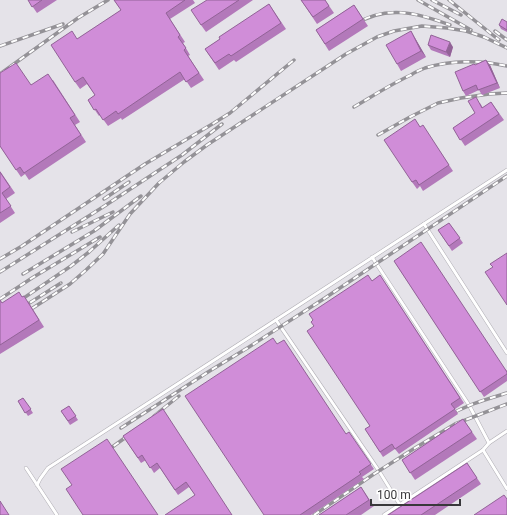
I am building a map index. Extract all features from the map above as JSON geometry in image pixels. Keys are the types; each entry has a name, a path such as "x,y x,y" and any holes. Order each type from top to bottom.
{"lane":[{"path":"38,485 40,479 48,468 507,170"},
{"path":"424,224 507,353"},
{"path":"372,257 470,405 489,443"},
{"path":"276,320 379,471 400,505"},
{"path":"384,515 483,450 489,443 507,431"},
{"path":"483,450 507,489"},
{"path":"26,468 57,515"}],"building":[{"path":"28,0 42,0 32,7"},
{"path":"114,0 185,0 166,13 180,35 178,37 186,48 184,50 199,73 186,82 180,72 118,114 116,111 103,120 88,100 95,95 83,77 75,82 51,45 72,31 77,39 121,10"},
{"path":"207,0 239,0 201,25 191,10"},
{"path":"301,0 325,0 329,6 313,17"},
{"path":"269,4 281,23 231,56 229,54 215,63 205,49 220,39 219,37"},
{"path":"354,5 363,19 325,44 316,30"},
{"path":"502,19 507,22 507,30 499,25"},
{"path":"411,31 421,51 397,64 386,45"},
{"path":"431,35 450,42 446,52 428,45"},
{"path":"486,60 497,83 478,90 476,85 463,91 455,72"},
{"path":"16,63 31,85 48,74 75,115 70,118 81,135 24,173 20,167 16,170 0,146 0,73"},
{"path":"476,97 482,108 491,102 499,114 460,140 453,128 475,113 468,101"},
{"path":"415,119 420,127 423,125 449,165 419,185 416,180 412,182 384,140"},
{"path":"0,172 10,187 2,193 11,206 0,213"},
{"path":"449,223 460,238 449,246 438,230"},
{"path":"421,242 507,372 507,374 480,392 394,261"},
{"path":"507,253 507,305 485,272 493,267 490,264"},
{"path":"368,275 372,281 380,275 460,398 451,404 455,409 395,449 392,444 380,452 365,429 370,426 307,331 314,326 311,322 313,320 309,314"},
{"path":"19,292 22,297 24,296 39,320 0,345 0,300 2,303"},
{"path":"273,338 277,344 284,340 346,434 349,432 371,464 359,472 361,474 300,515 264,515 185,396"},
{"path":"23,398 31,409 25,413 18,401"},
{"path":"69,406 76,416 68,421 61,411"},
{"path":"163,409 232,515 165,515 195,495 186,482 175,490 157,463 150,468 142,455 138,458 123,436"},
{"path":"463,419 472,432 410,473 402,460"},
{"path":"107,439 158,515 83,515 66,489 72,485 61,469"},
{"path":"467,463 477,478 421,515 388,515"},
{"path":"361,487 369,500 346,515 319,515"},
{"path":"504,495 507,499 507,515 474,515"},
{"path":"0,501 9,515 0,515"}],"railway":[{"path":"0,74 78,18 108,0"},
{"path":"418,0 471,30"},
{"path":"432,0 461,15"},
{"path":"449,0 499,40"},
{"path":"354,25 366,18 378,14 390,13 414,14 450,25"},
{"path":"0,46 63,24"},
{"path":"22,315 70,284 103,254 130,214 159,183 184,162 207,145 346,54 377,37 394,31 422,26 466,31 484,37 507,48"},
{"path":"495,31 507,40"},
{"path":"0,259 145,164 230,113 294,60"},
{"path":"354,107 396,82 425,68 435,65 456,62 476,62 507,66"},
{"path":"378,135 438,103 461,98 507,93"},
{"path":"0,272 182,155 222,124"},
{"path":"121,428 325,298 507,176"},
{"path":"104,199 129,182"},
{"path":"23,274 94,231 141,196"},
{"path":"72,232 113,212"},
{"path":"0,314 71,266 119,225"},
{"path":"0,299 100,237"},
{"path":"20,309 61,283"},
{"path":"446,417 468,406 507,393"},
{"path":"154,416 179,396"},
{"path":"314,515 374,474 455,424 507,404"},
{"path":"104,453 133,432"}]}
